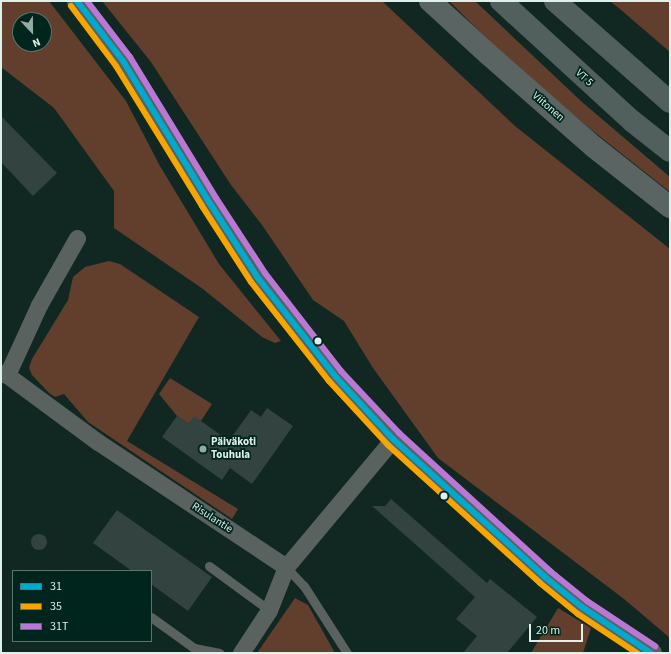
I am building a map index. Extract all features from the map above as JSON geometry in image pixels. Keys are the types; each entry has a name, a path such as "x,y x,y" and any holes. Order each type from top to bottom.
{"highway":[{"name":"VT 5","path":"502,1 632,122 670,151"},
{"path":"555,1 670,102"}],"main road":[{"name":"Viitonen","path":"430,1 594,147 670,208"}],"street":[{"path":"77,1 124,61 209,202 258,278 335,376 393,439 545,577 582,607 651,653"},
{"path":"4,374 39,305 77,238"},
{"name":"Risulantie","path":"4,374 98,442 286,567"},
{"path":"241,653 269,610 286,567 393,439"}],"lane":[{"path":"209,566 269,610"},
{"path":"286,567 304,586 346,653"},
{"path":"152,618 194,648 220,653"}],"shaded area":[{"path":"1,1 49,1 126,101 160,166 219,264 281,341 275,343 262,337 203,289 114,228 114,191 54,108 1,67"},
{"path":"102,1 382,1 515,126 670,249 670,638 624,599 438,458 373,368 344,321 313,300 262,225 231,185 151,62"},
{"path":"449,1 475,1 582,102 670,177 670,192 593,131 505,57"},
{"path":"610,1 670,1 670,52 621,10"},
{"path":"109,261 120,264 199,317 127,441 238,509 232,519 88,422 64,394 55,397 49,393 32,375 29,368 32,359 68,300 73,277 85,267"},
{"path":"170,378 212,404 201,421 194,417 189,424 177,416 159,394"},
{"path":"295,598 308,605 335,653 257,653"},
{"path":"558,608 591,628 583,653 531,653"}],"building":[{"path":"1,116 57,173 33,196 1,162"},
{"name":"Päiväkoti Touhula","path":"267,408 293,426 252,484 230,468 222,480 162,437 177,416 189,424 194,416 229,441 251,410 261,417"},
{"path":"391,499 487,583 490,579 537,617 507,653 463,653 477,636 456,619 475,597 372,506 385,506"},
{"path":"117,510 212,577 188,611 152,585 152,570 131,570 93,543"},
{"path":"36,534 42,534 47,539 45,548 42,550 36,550 31,545 31,539"}],"transit line":[{"name":"31","path":"77,1 123,61 209,202 258,278 335,376 393,439 545,577 582,607 651,653"},
{"name":"31T","path":"87,1 130,57 216,198 265,273 341,371 399,433 550,571 587,601 655,646"},
{"name":"35","path":"71,6 116,66 202,206 251,282 329,381 388,445 540,583 578,614 637,653"}],"place":[{"name":"Päiväkoti Touhula","path":"203,449"}]}
